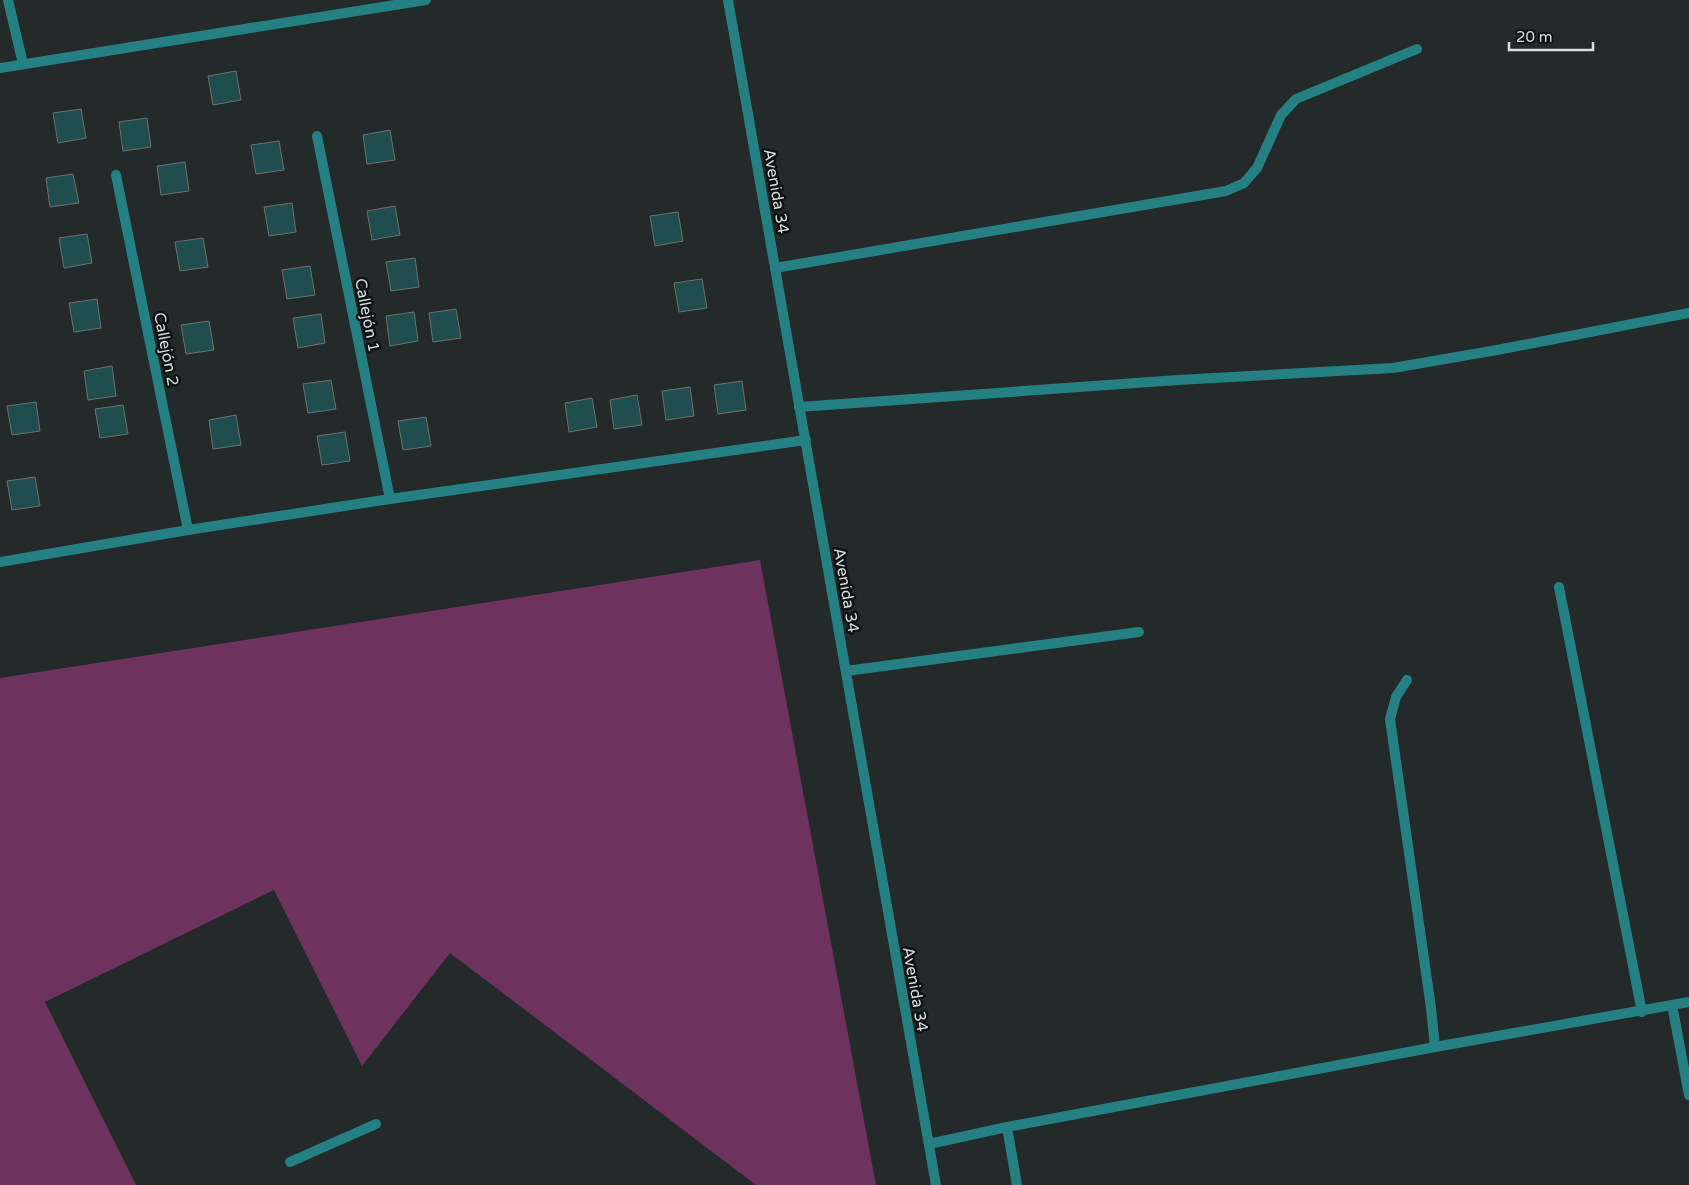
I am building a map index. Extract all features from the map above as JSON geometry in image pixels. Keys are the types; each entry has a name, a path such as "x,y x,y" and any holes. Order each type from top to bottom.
{"street":[{"path":"8,0 23,64"},
{"path":"0,68 426,0"},
{"name":"Avenida 34","path":"728,0 936,1185"},
{"path":"775,268 1226,191 1244,182 1257,168 1281,115 1296,100 1417,49"},
{"name":"Callejón 1","path":"317,136 390,499"},
{"name":"Callejón 2","path":"116,175 188,530"},
{"path":"799,407 1168,381 1393,368 1689,313"},
{"path":"0,562 188,530 390,499 806,440"},
{"path":"1558,587 1642,1012"},
{"path":"846,671 1139,632"},
{"path":"1407,680 1396,697 1390,719 1435,1047"},
{"path":"929,1144 1007,1127 1435,1047 1642,1012 1689,1002"},
{"path":"1672,1005 1689,1095"},
{"path":"290,1162 376,1124"},
{"path":"1007,1127 1017,1185"}],"shaded area":[{"path":"760,560 876,1185 756,1185 450,953 362,1066 274,890 45,1002 136,1185 0,1185 0,678"}],"building":[{"path":"236,71 241,100 213,105 208,76"},
{"path":"81,109 86,138 58,143 53,113"},
{"path":"147,118 151,147 123,151 119,122"},
{"path":"390,130 395,160 367,164 363,135"},
{"path":"279,141 284,170 256,174 251,145"},
{"path":"185,162 189,191 161,195 157,166"},
{"path":"73,174 79,203 50,207 46,178"},
{"path":"292,203 296,232 269,236 264,207"},
{"path":"395,206 400,235 372,240 367,211"},
{"path":"678,212 683,241 655,246 650,216"},
{"path":"87,234 92,263 64,268 59,238"},
{"path":"203,238 208,267 180,271 175,242"},
{"path":"415,258 419,287 391,291 386,262"},
{"path":"310,266 315,295 287,299 282,270"},
{"path":"702,279 707,308 679,312 674,283"},
{"path":"97,299 101,328 74,332 69,303"},
{"path":"456,309 461,338 433,342 429,313"},
{"path":"414,312 418,341 390,346 386,316"},
{"path":"321,314 325,343 298,348 293,318"},
{"path":"209,321 214,350 186,354 181,325"},
{"path":"112,366 116,396 88,400 84,371"},
{"path":"331,380 336,409 308,413 303,384"},
{"path":"742,381 746,410 718,414 714,385"},
{"path":"690,387 694,416 666,420 662,391"},
{"path":"637,395 642,425 614,429 610,400"},
{"path":"592,398 597,427 569,432 565,403"},
{"path":"36,402 40,431 12,435 7,406"},
{"path":"123,405 128,434 100,438 95,409"},
{"path":"236,415 241,445 213,449 209,420"},
{"path":"426,417 431,446 403,450 398,421"},
{"path":"345,432 350,461 322,465 317,436"},
{"path":"35,477 40,506 12,510 7,481"}]}
